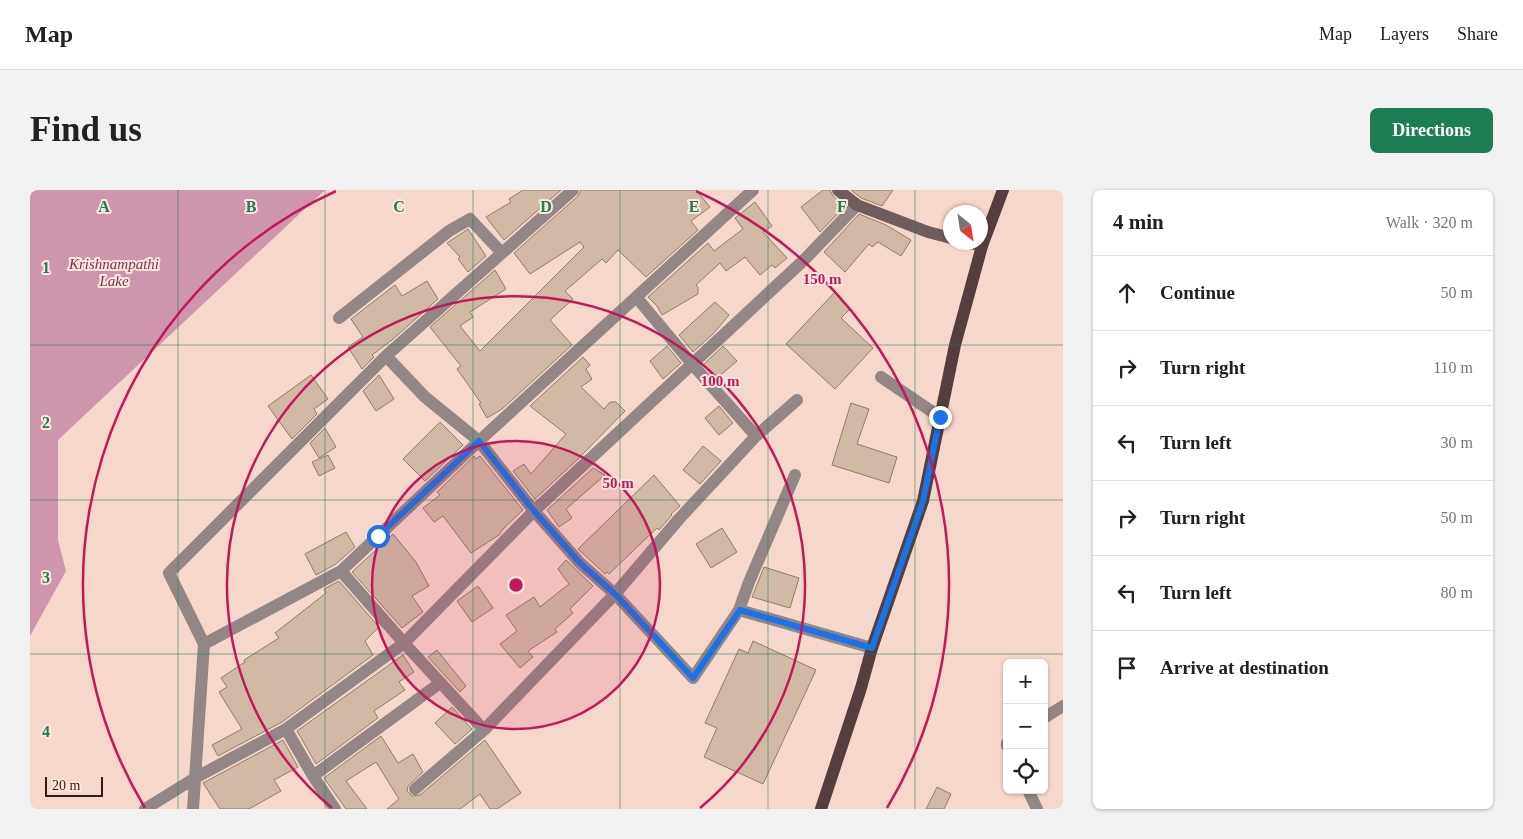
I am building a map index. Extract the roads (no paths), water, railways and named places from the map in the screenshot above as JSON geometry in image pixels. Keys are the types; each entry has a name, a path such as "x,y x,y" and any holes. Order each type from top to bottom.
{"main road":[{"path":"988,230 1003,190"},
{"path":"821,809 861,688 872,648 923,501 955,345 981,250"}],"street":[{"path":"193,809 204,644 169,573 386,356 573,190"},
{"path":"204,644 341,571 479,441 753,190"},
{"path":"838,190 857,205 943,236"},
{"path":"144,809 195,778 286,729 404,644 534,511 804,260 857,205"},
{"path":"339,318 449,231 470,219 502,253"},
{"path":"637,298 756,436"},
{"path":"386,356 426,397 479,441 534,511 580,563 615,594 693,678 740,610 749,582 795,475"},
{"path":"881,378 940,417"},
{"path":"415,790 484,730 615,594 679,519 756,436 797,400"},
{"path":"341,571 404,644 484,730"},
{"path":"740,610 872,648"},
{"path":"313,776 440,683"},
{"path":"1048,715 1063,706"},
{"path":"286,729 313,776 335,809"},
{"path":"1030,794 1037,809"}],"water":[{"name":"Krishnampathi Lake","path":"30,190 325,190 58,440 58,540 66,571 30,636"}]}
